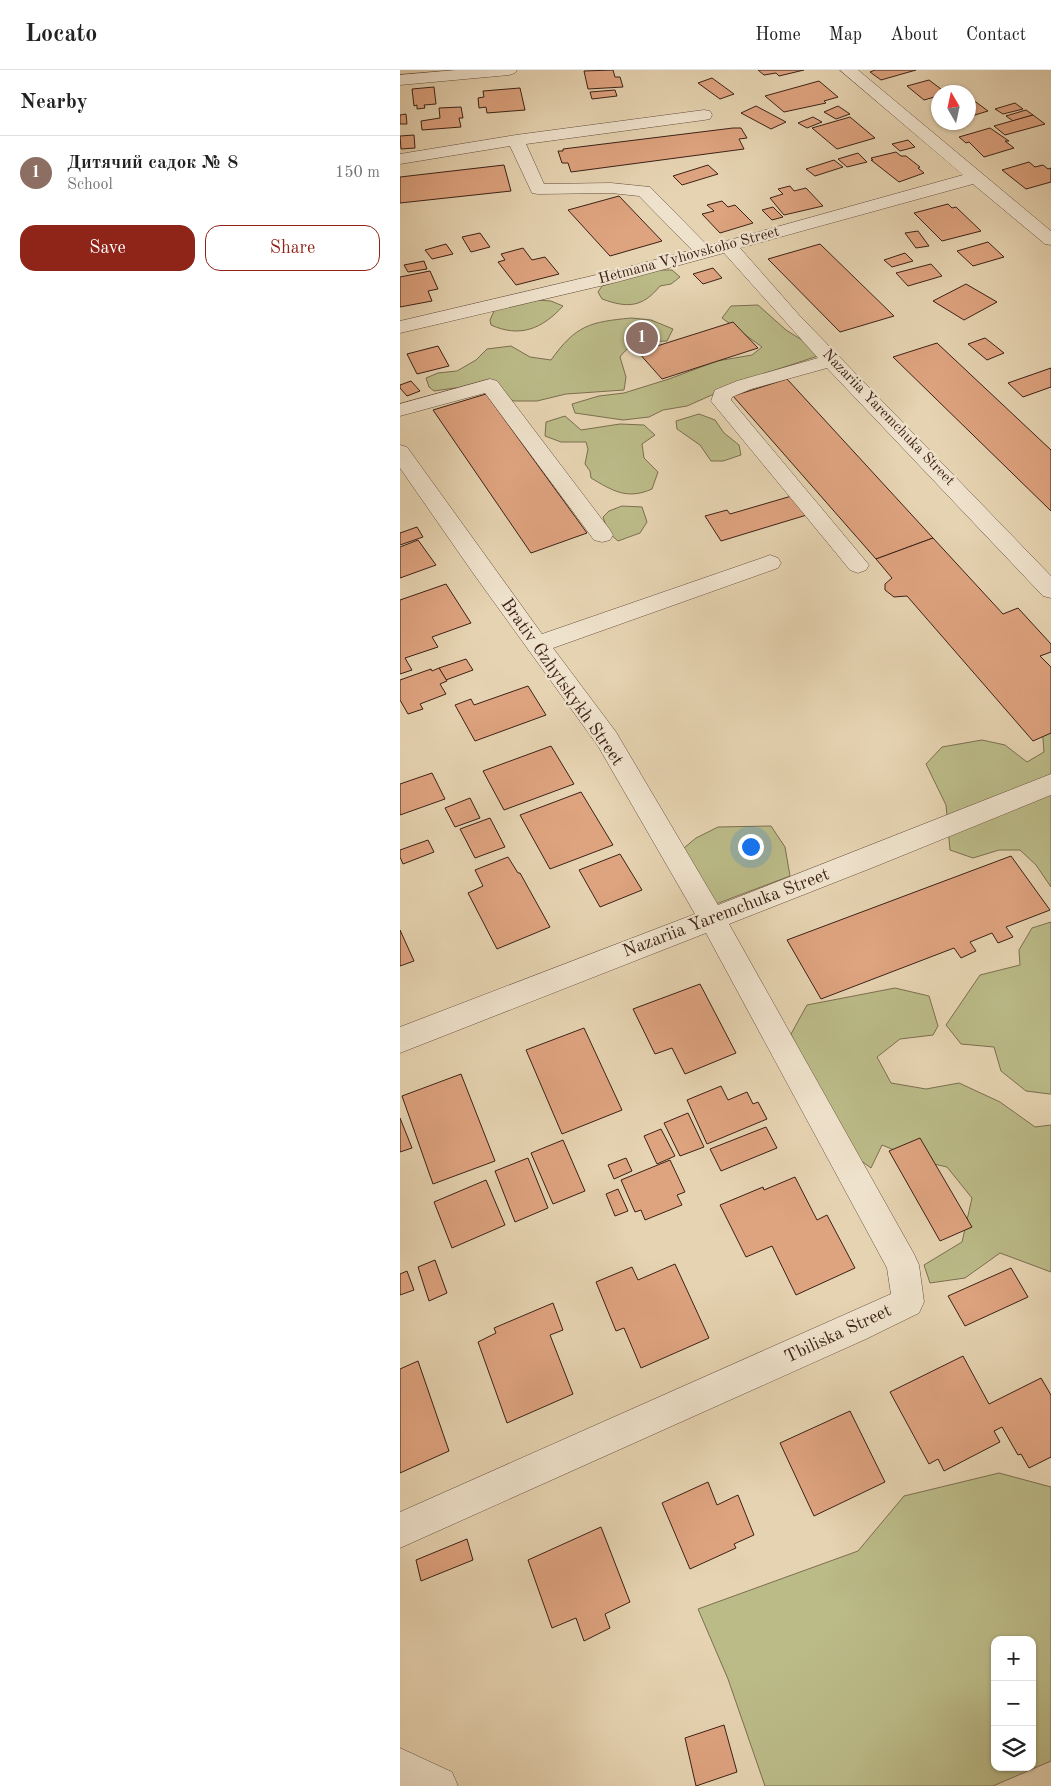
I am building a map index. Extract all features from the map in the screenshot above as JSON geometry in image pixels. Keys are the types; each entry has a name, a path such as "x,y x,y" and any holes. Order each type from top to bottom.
{"street":[{"path":"400,80 509,70"},
{"path":"848,70 1051,240"},
{"path":"400,158 516,140 704,115"},
{"path":"516,140 538,188 611,188 644,191 704,252"},
{"name":"Hetmana Vyhovskoho Street","path":"400,327 617,276 946,187 976,177"},
{"name":"Nazariia Yaremchuka Street","path":"728,245 792,319 1051,590"},
{"path":"832,360 744,385 722,394 721,401 858,564"},
{"path":"400,410 490,385 602,535"},
{"name":"Brativ Gzhytskykh Street","path":"400,452 480,568 607,739 712,919"},
{"path":"537,645 770,563"},
{"name":"Nazariia Yaremchuka Street","path":"400,1040 1049,787"},
{"name":"Tbiliska Street","path":"400,1530 854,1328 908,1302 903,1265 712,919"},
{"path":"400,1767 438,1786"}],"green space":[{"path":"655,270 672,270 680,277 671,284 660,286 647,299 634,304 619,304 602,299 598,292 602,286"},
{"path":"523,299 551,301 563,306 539,326 530,329 512,331 491,325 490,320 494,311"},
{"path":"758,305 786,330 824,354 748,379 687,406 663,410 649,417 623,420 575,413 572,404 599,396 624,393 717,361 752,355 762,347 722,318 731,306"},
{"path":"631,318 651,320 673,329 667,341 635,344 620,357 626,377 624,390 566,394 537,401 514,401 481,389 455,388 434,391 429,387 426,378 438,373 457,371 476,360 487,349 511,346 530,357 551,360 568,339 585,327 605,321"},
{"path":"699,414 715,420 724,433 739,445 741,455 723,461 711,461 700,445 677,429 676,421"},
{"path":"565,416 581,430 620,424 644,425 655,435 642,444 644,458 658,472 652,489 635,494 620,493 591,478 590,471 585,464 588,449 586,442 561,442 545,436 546,422"},
{"path":"622,506 642,507 647,522 640,533 618,541 608,532 603,517 609,511"},
{"path":"1051,707 1051,887 1036,865 1020,850 999,850 973,858 950,850 946,805 926,764 942,747 982,740 1005,745 1027,762 1044,752 1042,727"},
{"path":"771,826 785,847 790,876 716,904 666,863 696,838 718,827"},
{"path":"1051,922 1050,1094 1026,1091 1001,1071 994,1047 961,1044 946,1025 980,975 1020,965 1019,950 1032,928"},
{"path":"895,988 929,996 938,1026 933,1035 900,1039 877,1057 891,1083 926,1089 959,1083 1000,1102 1035,1127 1051,1125 1051,1272 1000,1253 965,1278 930,1283 924,1265 962,1242 972,1198 947,1167 921,1161 882,1145 871,1168 856,1157 809,1073 791,1034 807,1005"},
{"path":"999,1473 1051,1487 1051,1761 1036,1767 1036,1636 991,1636 991,1771 1028,1771 993,1786 765,1786 728,1679 698,1609 858,1551 904,1496"}],"building":[{"path":"613,70 615,77 620,77 623,87 588,89 584,71"},
{"path":"758,70 804,70 779,76 776,73 764,75"},
{"path":"875,70 916,70 881,80 870,72"},
{"path":"712,78 734,94 720,99 698,83"},
{"path":"929,80 936,85 931,85 931,98 924,100 907,86"},
{"path":"819,81 838,97 824,101 826,103 784,112 765,96"},
{"path":"434,87 436,104 424,105 425,108 417,109 417,105 414,106 412,89"},
{"path":"520,88 525,110 487,113 486,107 479,108 478,98 484,97 483,91"},
{"path":"615,90 617,96 592,99 590,92"},
{"path":"976,102 988,111 976,115"},
{"path":"1015,103 1023,109 1003,114 995,109"},
{"path":"756,106 786,122 771,129 741,113"},
{"path":"838,106 850,114 836,119 824,112"},
{"path":"461,107 463,118 459,118 461,127 422,130 421,121 440,118 439,108"},
{"path":"1026,110 1033,115 1013,121 1006,116"},
{"path":"406,114 407,124 400,124 400,115"},
{"path":"1033,115 1045,124 1005,135 994,126"},
{"path":"813,117 822,122 807,128 798,123"},
{"path":"850,117 875,138 837,149 812,128"},
{"path":"741,128 747,138 739,139 744,149 571,172 568,163 562,163 558,151 563,151 563,149"},
{"path":"990,128 1009,141 1005,141 1014,148 984,157 969,142 966,143 959,137"},
{"path":"414,135 415,148 401,149 400,136"},
{"path":"908,140 915,147 900,151 892,144"},
{"path":"896,152 901,156 906,156 920,167 918,168 924,173 899,182 871,160 873,160 871,158"},
{"path":"858,153 867,162 847,167 838,159"},
{"path":"834,160 843,167 815,176 806,169"},
{"path":"1029,162 1035,167 1043,165 1048,169 1051,168 1051,182 1026,189 1002,170"},
{"path":"504,165 511,191 400,203 400,177"},
{"path":"708,165 718,174 682,185 673,176"},
{"path":"790,186 794,191 806,188 823,206 784,215 770,198 783,194 778,189"},
{"path":"619,196 662,241 610,256 568,210"},
{"path":"722,201 728,207 735,205 753,223 720,233 702,214 714,211 707,205"},
{"path":"948,204 952,208 956,207 981,231 942,241 914,213"},
{"path":"773,207 783,217 772,220 762,210"},
{"path":"918,231 929,246 916,248 905,233"},
{"path":"480,233 490,247 471,252 462,237"},
{"path":"988,242 1004,257 973,266 957,251"},
{"path":"446,244 453,254 432,259 425,250"},
{"path":"820,244 894,316 840,332 768,259"},
{"path":"523,248 532,260 545,257 559,274 516,285 498,262 505,260 501,254"},
{"path":"905,253 913,261 892,267 884,260"},
{"path":"424,261 427,269 408,272 404,265"},
{"path":"931,264 942,276 908,286 896,273"},
{"path":"713,268 722,278 703,284 693,274"},
{"path":"430,271 438,289 428,291 432,301 400,307 400,277"},
{"path":"966,284 997,302 964,320 933,301"},
{"path":"733,322 758,348 662,379 638,352"},
{"path":"985,338 1004,353 987,360 968,344"},
{"path":"937,343 1051,450 1051,511 893,357"},
{"path":"438,346 449,366 417,374 407,354"},
{"path":"1051,368 1051,387 1023,397 1008,383"},
{"path":"787,379 933,538 876,559 733,396"},
{"path":"411,381 420,391 407,396 400,388 400,385"},
{"path":"486,394 587,533 531,553 433,410"},
{"path":"795,495 810,514 721,541 705,516 727,510 730,514"},
{"path":"417,527 423,537 400,545 400,533"},
{"path":"933,538 1003,614 1018,608 1051,644 1051,652 1040,656 1051,667 1051,733 1033,741 907,596 894,597 885,590 885,584 892,578 876,559"},
{"path":"418,540 436,565 400,578 400,547"},
{"path":"446,584 471,623 432,637 438,647 405,658 412,670 400,674 400,600"},
{"path":"466,659 473,670 446,680 439,668"},
{"path":"439,668 447,681 440,684 446,694 420,704 423,709 408,714 400,700 400,680"},
{"path":"528,686 546,715 475,741 455,705 471,699 474,705"},
{"path":"551,746 574,784 504,810 483,771"},
{"path":"432,773 445,799 400,815 400,784"},
{"path":"581,792 613,845 550,869 520,815"},
{"path":"470,798 480,818 455,827 445,808"},
{"path":"490,818 505,847 475,858 460,829"},
{"path":"428,840 434,852 403,864 400,850"},
{"path":"620,854 642,890 600,907 579,870"},
{"path":"1011,856 1050,910 1006,927 1013,937 998,943 992,933 970,942 976,951 961,958 954,948 821,999 787,940"},
{"path":"508,857 518,873 520,873 550,927 497,949 468,893 483,886 475,870"},
{"path":"400,930 414,961 400,966"},
{"path":"700,984 736,1053 685,1074 672,1048 655,1054 633,1009"},
{"path":"584,1028 622,1110 562,1134 526,1050"},
{"path":"461,1074 495,1161 433,1184 402,1096"},
{"path":"721,1086 728,1100 747,1092 753,1104 758,1102 767,1119 707,1144 687,1100"},
{"path":"688,1113 704,1147 680,1156 664,1123"},
{"path":"400,1118 412,1148 400,1152"},
{"path":"766,1127 777,1148 721,1171 710,1149"},
{"path":"661,1129 675,1156 657,1164 644,1136"},
{"path":"920,1138 972,1227 940,1241 889,1151"},
{"path":"563,1140 585,1191 553,1204 531,1153"},
{"path":"528,1158 548,1208 515,1222 495,1171"},
{"path":"626,1158 632,1171 614,1179 608,1165"},
{"path":"670,1160 685,1192 677,1195 682,1205 645,1220 641,1210 635,1212 621,1180"},
{"path":"795,1177 817,1220 827,1215 855,1268 796,1295 772,1246 746,1257 720,1205 763,1187 764,1190"},
{"path":"486,1180 505,1225 452,1248 434,1202"},
{"path":"618,1189 628,1211 615,1216 606,1194"},
{"path":"435,1260 447,1293 429,1301 418,1267"},
{"path":"675,1264 709,1338 641,1368 624,1328 616,1331 596,1282 632,1267 638,1280"},
{"path":"1011,1268 1028,1297 965,1326 948,1296"},
{"path":"407,1271 414,1290 400,1295 400,1274"},
{"path":"553,1303 563,1330 550,1335 573,1394 507,1423 478,1342 496,1333 494,1328"},
{"path":"963,1356 989,1404 1041,1378 1051,1395 1051,1457 1029,1468 1021,1454 1018,1455 1002,1427 994,1431 1000,1442 944,1471 938,1459 929,1464 890,1392"},
{"path":"418,1361 449,1451 400,1473 400,1369"},
{"path":"850,1411 885,1482 814,1516 780,1443"},
{"path":"708,1482 717,1505 738,1495 754,1535 734,1544 736,1548 690,1569 662,1503"},
{"path":"601,1527 630,1602 605,1614 610,1628 584,1641 576,1618 552,1628 528,1560"},
{"path":"467,1539 473,1560 421,1581 416,1560"},
{"path":"724,1725 737,1772 696,1786 685,1738"}],"place":[{"name":"Дитячий садок № 8","path":"642,338"}]}
